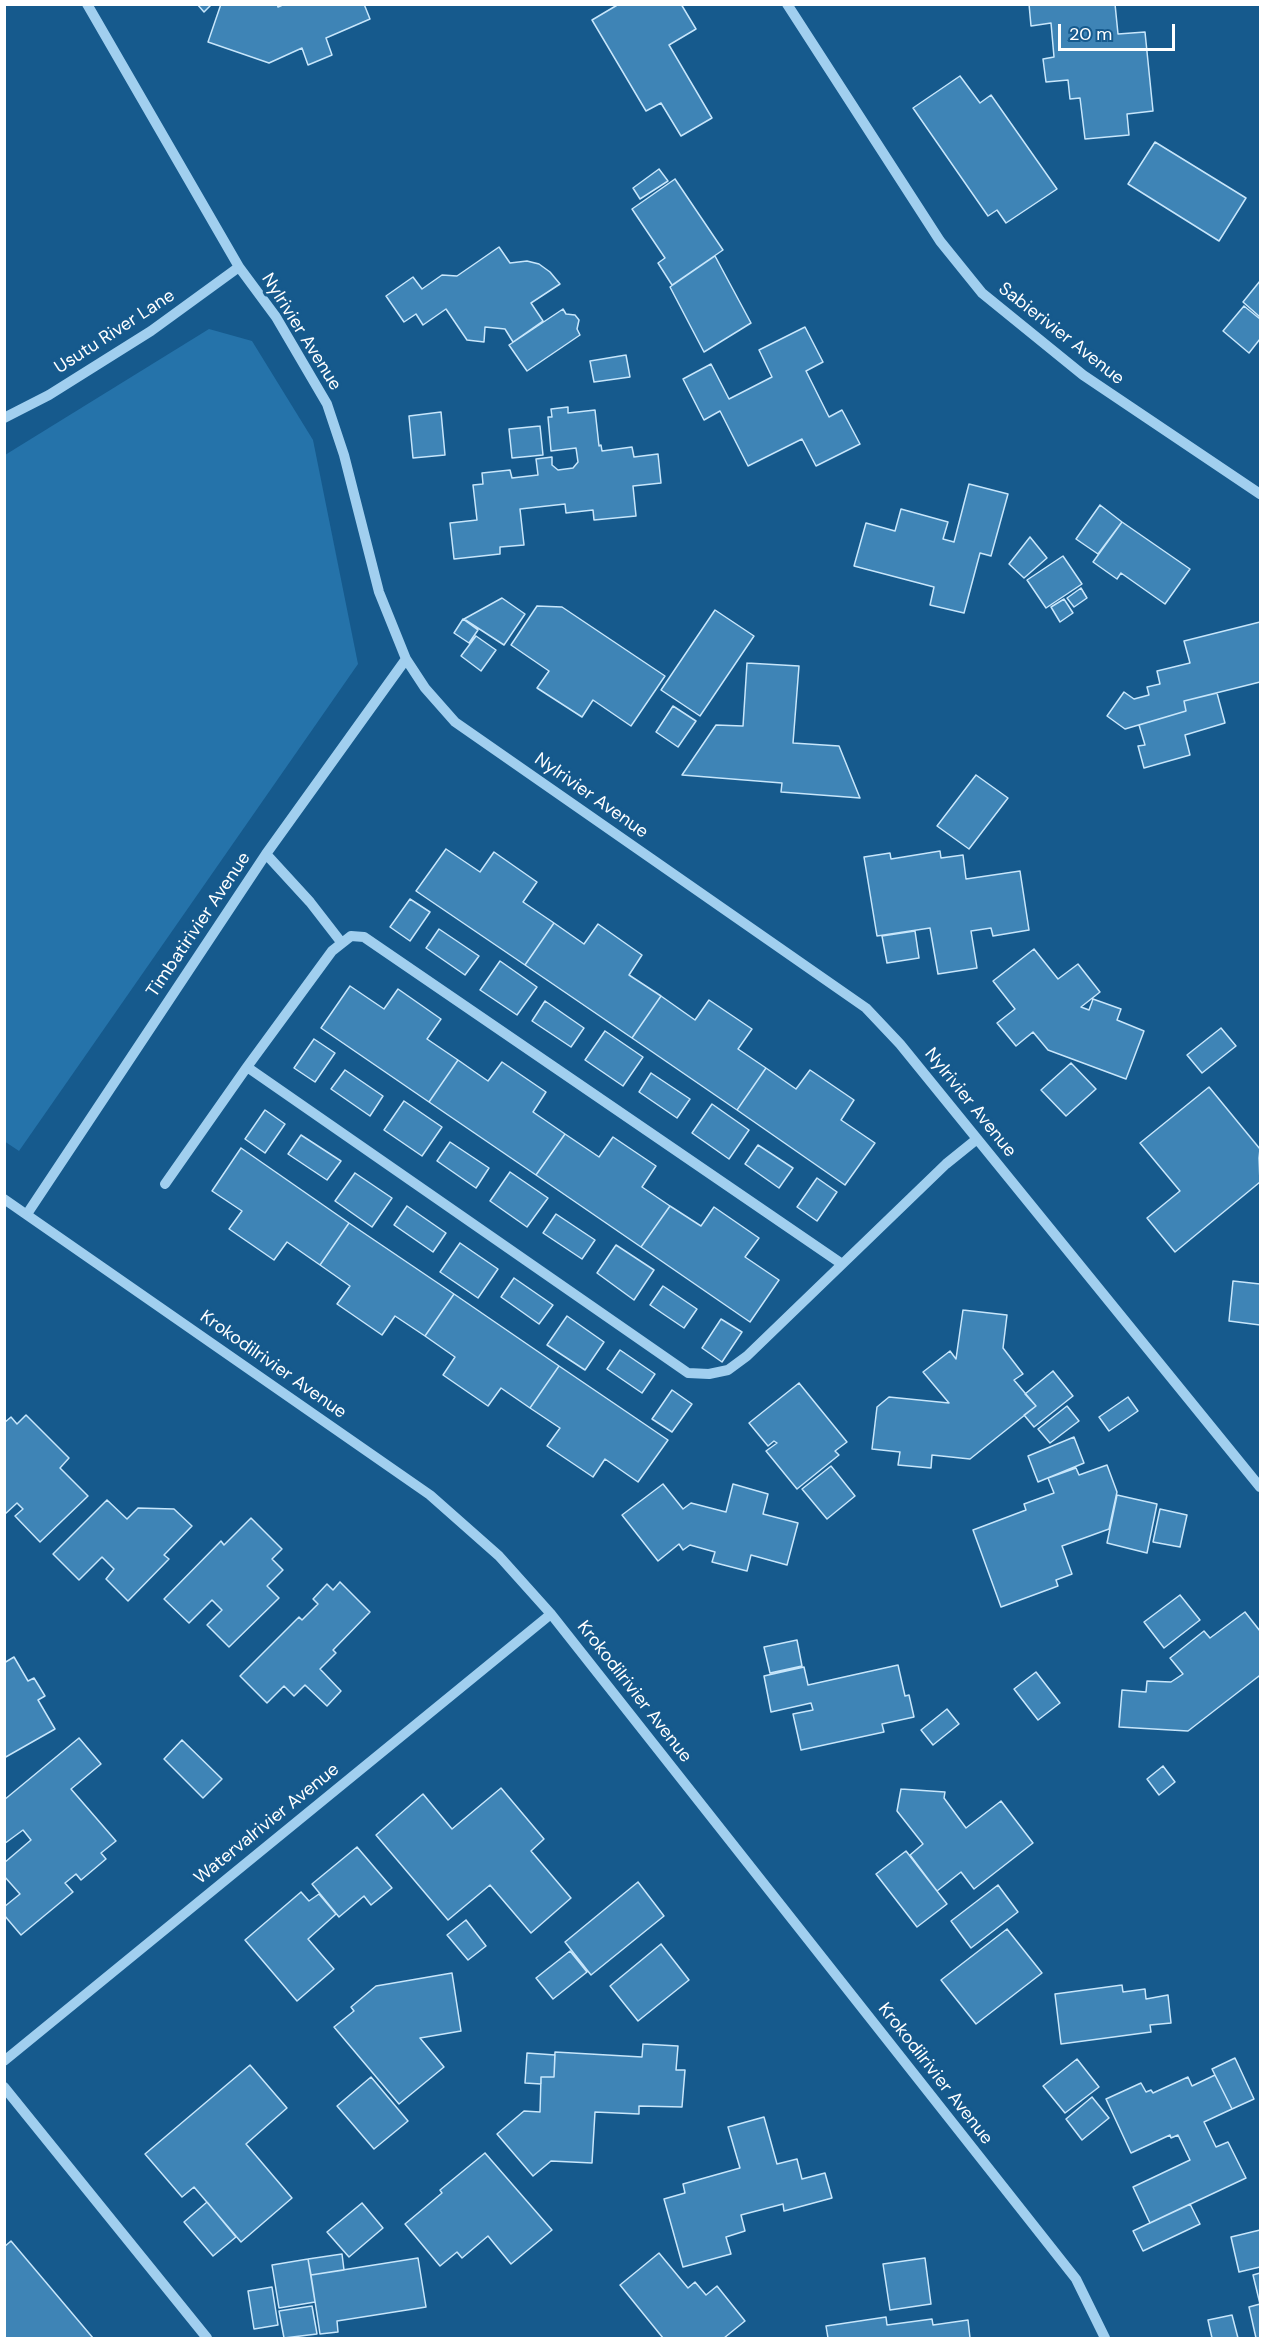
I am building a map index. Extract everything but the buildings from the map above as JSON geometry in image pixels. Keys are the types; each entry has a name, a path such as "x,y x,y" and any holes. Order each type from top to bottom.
{"street":[{"name":"Nylrivier Avenue","path":"87,4 239,267 276,317 327,404 344,455 379,592 406,658 425,688 454,722 866,1008 900,1044 1260,1487"},
{"name":"Sabierivier Avenue","path":"787,4 940,241 982,293 1083,375 1260,494"},
{"name":"Usutu River Lane","path":"4,418 49,394 151,330 239,267"},
{"name":"Timbatirivier Avenue","path":"27,1214 266,854 406,658"},
{"path":"266,854 310,902 341,942"},
{"path":"165,1184 332,951 351,936 364,937 842,1264"},
{"path":"247,1067 688,1373 709,1374 728,1370 747,1356 946,1164 977,1139"},
{"name":"Krokodilrivier Avenue","path":"4,1199 430,1495 500,1556 551,1614 1076,2279 1105,2338"},
{"name":"Watervalrivier Avenue","path":"4,2061 551,1614"},
{"path":"4,2087 207,2338"}],"shaded area":[{"path":"209,329 252,341 313,440 358,664 19,1151 4,1141 5,455"}]}
